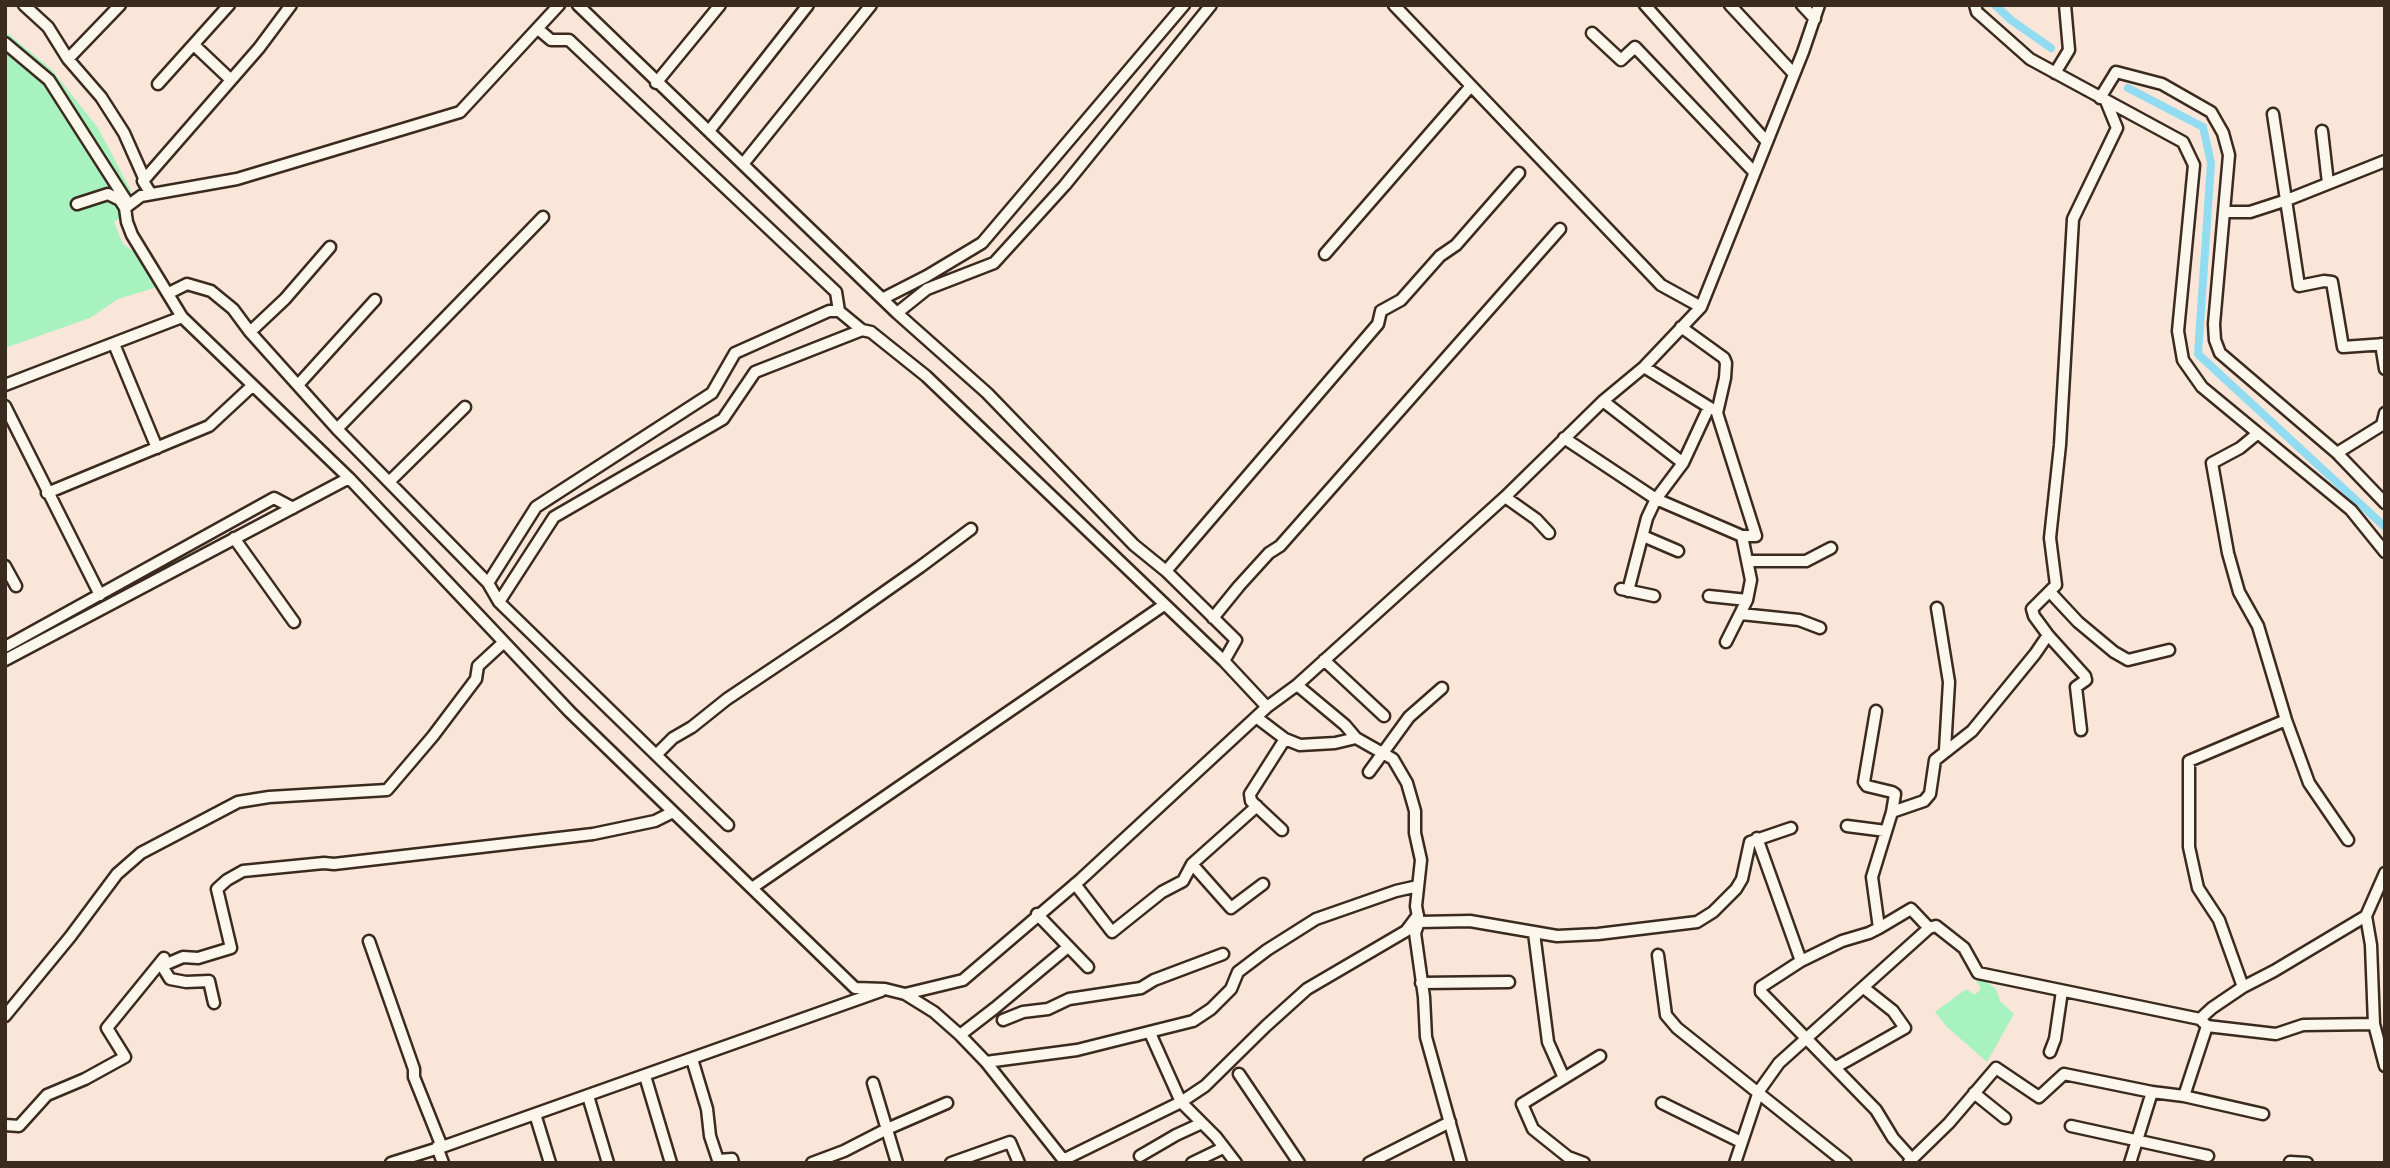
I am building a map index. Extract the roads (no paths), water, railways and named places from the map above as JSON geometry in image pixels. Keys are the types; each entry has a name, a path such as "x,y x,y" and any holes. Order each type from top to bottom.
{"street":[{"path":"24,5 48,27 68,59 101,97 124,133 151,194"},
{"path":"68,59 120,5"},
{"path":"158,84 229,5"},
{"path":"144,181 291,5"},
{"path":"127,207 141,196 237,178 460,112 559,5"},
{"path":"578,5 897,313 987,393 1134,545 1166,571 1236,640 1224,662"},
{"path":"656,83 720,5"},
{"path":"709,131 808,5"},
{"path":"743,164 872,5"},
{"path":"884,298 928,276 982,243 1184,5"},
{"path":"897,313 927,289 994,263 1065,185 1211,5"},
{"path":"1394,5 1661,285 1700,307"},
{"path":"1645,5 1767,142"},
{"path":"1730,5 1794,74"},
{"path":"1802,5 1815,19"},
{"path":"905,994 963,980 1075,884 1505,496 1603,401 1644,367 1700,307 1819,5"},
{"path":"1975,5 1977,12 2031,59 2183,142 2194,165 2178,331 2183,360 2202,387 2351,510 2385,552"},
{"path":"2055,73 2069,50 2065,5"},
{"path":"538,29 551,40 569,40 835,292 839,311 862,330 872,332 926,376 1271,706"},
{"path":"1592,33 1621,60 1635,47 1754,172"},
{"path":"5,43 49,80 127,207 127,222 132,235 182,317 349,478 570,712 855,988 885,989 905,994 934,1012 986,1062 1065,1161 1181,1102 1205,1086 1307,989 1406,931 1418,918"},
{"path":"194,45 231,80"},
{"path":"2103,100 2116,72 2162,84 2211,112 2223,133 2229,155 2214,324 2215,340 2221,352 2337,453 2385,503"},
{"path":"1325,254 1471,86"},
{"path":"2081,730 2076,687 2086,680 2085,676 2048,635 2032,609 2056,585 2050,538 2060,445 2073,219 2117,128 2103,100"},
{"path":"2273,114 2299,286 2332,282 2343,347 2383,344 2385,369"},
{"path":"2322,131 2328,183"},
{"path":"2225,212 2250,212 2385,161"},
{"path":"1166,571 1378,324 1381,311 1401,300 1440,256 1456,245 1519,173"},
{"path":"77,204 108,194 127,207"},
{"path":"337,429 543,217"},
{"path":"1213,618 1238,586 1269,553 1280,546 1560,229"},
{"path":"250,332 285,299 330,247"},
{"path":"169,293 187,284 211,291 233,309 250,332 337,429 488,583 499,602 728,825"},
{"path":"298,385 375,300"},
{"path":"488,583 536,507 712,393 735,353 829,311 839,311"},
{"path":"5,385 182,317"},
{"path":"1654,596 1625,590 1647,518 1656,499 1683,463 1713,410 1725,378 1724,358 1681,327"},
{"path":"499,602 554,517 723,419 755,372 862,330"},
{"path":"114,344 157,447"},
{"path":"1564,438 1656,499 1742,536 1756,536 1713,410 1644,367"},
{"path":"47,493 209,426 252,386"},
{"path":"1603,401 1683,463"},
{"path":"5,406 100,595"},
{"path":"389,482 465,407"},
{"path":"2337,453 2382,425 2385,414"},
{"path":"2258,433 2240,449 2212,463 2228,553 2239,592 2258,626 2286,720 2309,783 2348,841"},
{"path":"5,660 349,478"},
{"path":"1505,496 1536,519 1549,533"},
{"path":"5,647 274,498 293,508"},
{"path":"657,754 673,738 692,727 727,699 836,626 971,529"},
{"path":"1643,536 1678,551"},
{"path":"1726,642 1747,600 1751,580 1742,536"},
{"path":"234,538 294,622"},
{"path":"1748,561 1806,561 1830,548"},
{"path":"5,566 16,586"},
{"path":"2050,592 2078,622 2114,652 2128,660 2169,650"},
{"path":"1709,596 1747,600"},
{"path":"752,888 1164,605"},
{"path":"1937,608 1950,682 1945,750"},
{"path":"1741,614 1792,618 1820,628"},
{"path":"1892,813 1924,801 1930,794 1934,760 1972,731 2048,635"},
{"path":"5,1016 70,937 117,874 141,853 238,802 269,797 387,790 433,736 475,679 478,666 504,642"},
{"path":"1324,660 1384,716"},
{"path":"1297,685 1345,724 1356,738 1393,759 1408,783 1422,860 1415,933 1426,1037 1461,1163"},
{"path":"1369,772 1409,718 1441,688"},
{"path":"1876,711 1864,782 1867,786 1895,794 1892,813 1872,877 1879,928"},
{"path":"1256,718 1285,739 1300,745 1335,743 1356,738"},
{"path":"2243,987 2219,920 2198,888 2189,847 2189,761 2286,720"},
{"path":"1282,830 1251,801 1250,794 1285,739"},
{"path":"1075,884 1112,932 1161,892 1183,881 1192,864 1257,806"},
{"path":"214,1003 209,981 186,982 170,979 162,966 183,957 198,958 231,948 217,889 243,871 334,864 593,834 655,821 673,812"},
{"path":"1847,826 1885,831"},
{"path":"1418,918 1470,921 1558,936 1697,922 1713,912 1742,879 1750,842 1791,828"},
{"path":"1756,838 1801,961"},
{"path":"1192,864 1231,908 1263,884"},
{"path":"2385,873 2366,916 2371,945 2374,1024 2385,1066"},
{"path":"986,1062 1077,1050 1193,1021 1211,1009 1231,989 1238,972 1316,919 1418,886"},
{"path":"1929,928 1911,909 1879,928 1842,941 1801,961 1761,987 1760,992 1876,1110 1910,1161 1949,1123 1996,1068 2039,1097 2064,1074 2263,1114"},
{"path":"1037,914 1088,967"},
{"path":"2184,1097 2204,1023 2212,1008 2243,987 2366,916"},
{"path":"1735,1163 1759,1091 1779,1063 1929,928 1936,926 1964,947 1978,973 2204,1023 2276,1034 2303,1026 2374,1024"},
{"path":"1534,933 1548,1042 1564,1078"},
{"path":"369,941 414,1069 414,1077 440,1147 443,1163"},
{"path":"960,1035 1068,947"},
{"path":"1003,1020 1023,1012 1048,1009 1069,999 1141,988 1154,980 1223,954"},
{"path":"1658,955 1666,1014 1678,1028 1846,1163"},
{"path":"5,1125 19,1126 47,1095 85,1079 125,1057 107,1028 165,958"},
{"path":"1421,982 1509,982"},
{"path":"1836,1067 1905,1028 1893,1012 1864,988"},
{"path":"391,1163 645,1076 885,989"},
{"path":"2050,1052 2062,991"},
{"path":"1150,1033 1181,1102 1236,1163"},
{"path":"1584,1163 1566,1160 1533,1129 1522,1104 1600,1056"},
{"path":"692,1059 718,1160 732,1159 733,1163"},
{"path":"1239,1074 1299,1163"},
{"path":"645,1076 671,1163"},
{"path":"873,1083 897,1163"},
{"path":"2130,1163 2152,1091"},
{"path":"1974,1093 2005,1118"},
{"path":"588,1096 608,1163"},
{"path":"812,1163 947,1103"},
{"path":"1662,1103 1741,1142"},
{"path":"535,1114 550,1163"},
{"path":"1369,1163 1450,1122"},
{"path":"1140,1156 1202,1123"},
{"path":"2071,1126 2208,1156"},
{"path":"951,1163 1010,1142 1019,1163"},
{"path":"1192,1163 1223,1148"},
{"path":"2290,1161 2307,1163"}],"waterway":[{"path":"1995,5 2011,20 2051,48"},
{"path":"2128,88 2203,127 2211,163 2198,354 2385,527"}]}
